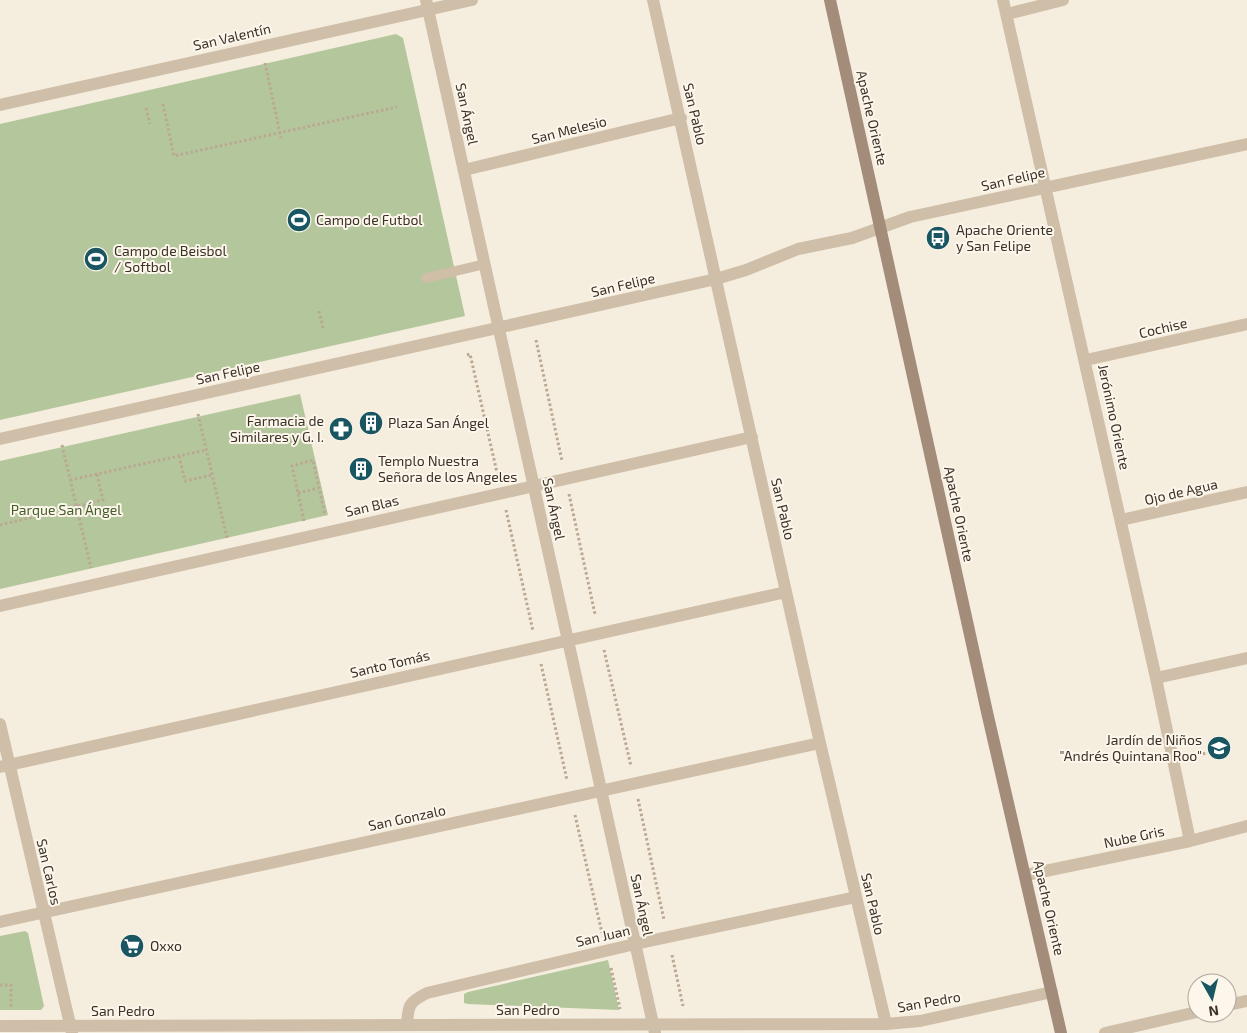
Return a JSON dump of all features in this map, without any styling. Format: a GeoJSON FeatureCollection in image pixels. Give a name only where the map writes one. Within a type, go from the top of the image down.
{"type":"FeatureCollection","features":[{"type":"Feature","properties":{"kind":"street","name":"San Valentín"},"geometry":{"type":"LineString","coordinates":[[0,105],[262,46],[427,5],[472,0]]}},
{"type":"Feature","properties":{"kind":"street","name":"San Pablo"},"geometry":{"type":"LineString","coordinates":[[653,0],[820,743],[886,1024]]}},
{"type":"Feature","properties":{"kind":"street","name":"Apache Oriente"},"geometry":{"type":"LineString","coordinates":[[830,0],[987,712],[1061,1033]]}},
{"type":"Feature","properties":{"kind":"street","name":"Jerónimo Oriente"},"geometry":{"type":"LineString","coordinates":[[1003,0],[1086,360],[1190,841]]}},
{"type":"Feature","properties":{"kind":"street"},"geometry":{"type":"LineString","coordinates":[[1007,14],[1063,0]]}},
{"type":"Feature","properties":{"kind":"street","name":"San Ángel"},"geometry":{"type":"LineString","coordinates":[[427,5],[654,1029]]}},
{"type":"Feature","properties":{"kind":"street","name":"San Melesio"},"geometry":{"type":"LineString","coordinates":[[464,170],[681,118]]}},
{"type":"Feature","properties":{"kind":"street","name":"San Felipe"},"geometry":{"type":"LineString","coordinates":[[0,439],[716,279],[746,270],[798,249],[852,238],[910,217],[1247,144]]}},
{"type":"Feature","properties":{"kind":"street","name":"Cochise"},"geometry":{"type":"LineString","coordinates":[[1086,360],[1247,324]]}},
{"type":"Feature","properties":{"kind":"street","name":"San Blas"},"geometry":{"type":"LineString","coordinates":[[0,606],[752,437]]}},
{"type":"Feature","properties":{"kind":"street","name":"Ojo de Agua"},"geometry":{"type":"LineString","coordinates":[[1121,520],[1247,492]]}},
{"type":"Feature","properties":{"kind":"street","name":"Santo Tomás"},"geometry":{"type":"LineString","coordinates":[[4,766],[786,592]]}},
{"type":"Feature","properties":{"kind":"street"},"geometry":{"type":"LineString","coordinates":[[1156,678],[1247,658]]}},
{"type":"Feature","properties":{"kind":"street","name":"San Carlos"},"geometry":{"type":"LineString","coordinates":[[0,724],[4,766],[43,912],[71,1030]]}},
{"type":"Feature","properties":{"kind":"street","name":"San Gonzalo"},"geometry":{"type":"LineString","coordinates":[[0,922],[820,743]]}},
{"type":"Feature","properties":{"kind":"street","name":"Nube Gris"},"geometry":{"type":"LineString","coordinates":[[1026,875],[1190,841],[1247,826]]}},
{"type":"Feature","properties":{"kind":"street","name":"San Juan"},"geometry":{"type":"LineString","coordinates":[[407,1025],[408,1008],[415,999],[427,993],[635,944],[856,897]]}},
{"type":"Feature","properties":{"kind":"street","name":"San Pedro"},"geometry":{"type":"LineString","coordinates":[[0,1026],[71,1030],[407,1025],[624,1025],[654,1029],[886,1024],[920,1021],[1052,992]]}},
{"type":"Feature","properties":{"kind":"street"},"geometry":{"type":"LineString","coordinates":[[1105,1033],[1187,1014]]}},
{"type":"Feature","properties":{"kind":"lane"},"geometry":{"type":"LineString","coordinates":[[426,278],[485,264]]}},
{"type":"Feature","properties":{"kind":"path"},"geometry":{"type":"LineString","coordinates":[[262,46],[281,138]]}},
{"type":"Feature","properties":{"kind":"path"},"geometry":{"type":"LineString","coordinates":[[163,104],[174,156],[397,107]]}},
{"type":"Feature","properties":{"kind":"path"},"geometry":{"type":"LineString","coordinates":[[146,108],[150,124]]}},
{"type":"Feature","properties":{"kind":"path"},"geometry":{"type":"LineString","coordinates":[[319,311],[323,328]]}},
{"type":"Feature","properties":{"kind":"path"},"geometry":{"type":"LineString","coordinates":[[536,340],[562,460]]}},
{"type":"Feature","properties":{"kind":"path"},"geometry":{"type":"LineString","coordinates":[[460,356],[470,354],[498,479],[489,481]]}},
{"type":"Feature","properties":{"kind":"path"},"geometry":{"type":"LineString","coordinates":[[188,416],[208,412]]}},
{"type":"Feature","properties":{"kind":"path"},"geometry":{"type":"LineString","coordinates":[[198,414],[227,540],[231,539]]}},
{"type":"Feature","properties":{"kind":"path"},"geometry":{"type":"LineString","coordinates":[[53,447],[72,442]]}},
{"type":"Feature","properties":{"kind":"path"},"geometry":{"type":"LineString","coordinates":[[62,445],[92,571],[83,573]]}},
{"type":"Feature","properties":{"kind":"path"},"geometry":{"type":"LineString","coordinates":[[70,480],[206,450]]}},
{"type":"Feature","properties":{"kind":"path"},"geometry":{"type":"LineString","coordinates":[[179,456],[185,481],[212,475]]}},
{"type":"Feature","properties":{"kind":"path"},"geometry":{"type":"LineString","coordinates":[[305,522],[292,466],[313,460],[326,518],[319,519]]}},
{"type":"Feature","properties":{"kind":"path"},"geometry":{"type":"LineString","coordinates":[[0,525],[103,500],[97,474]]}},
{"type":"Feature","properties":{"kind":"path"},"geometry":{"type":"LineString","coordinates":[[298,493],[319,488]]}},
{"type":"Feature","properties":{"kind":"path"},"geometry":{"type":"LineString","coordinates":[[502,493],[624,1025]]}},
{"type":"Feature","properties":{"kind":"path"},"geometry":{"type":"LineString","coordinates":[[569,494],[595,614]]}},
{"type":"Feature","properties":{"kind":"path"},"geometry":{"type":"LineString","coordinates":[[295,524],[312,521]]}},
{"type":"Feature","properties":{"kind":"path"},"geometry":{"type":"LineString","coordinates":[[604,647],[632,772]]}},
{"type":"Feature","properties":{"kind":"path"},"geometry":{"type":"LineString","coordinates":[[638,799],[664,923]]}},
{"type":"Feature","properties":{"kind":"path"},"geometry":{"type":"LineString","coordinates":[[671,952],[683,1006]]}},
{"type":"Feature","properties":{"kind":"path"},"geometry":{"type":"LineString","coordinates":[[0,985],[11,985],[11,1007]]}},
{"type":"Feature","properties":{"kind":"green space"},"geometry":{"type":"Polygon","coordinates":[[[396,34],[403,38],[465,316],[0,420],[0,124],[396,34]]]}},
{"type":"Feature","properties":{"kind":"green space","name":"Parque San Ángel"},"geometry":{"type":"Polygon","coordinates":[[[300,394],[328,515],[0,589],[0,461],[300,394]]]}},
{"type":"Feature","properties":{"kind":"green space"},"geometry":{"type":"Polygon","coordinates":[[[25,931],[28,933],[44,1006],[41,1010],[0,1010],[0,936],[25,931]]]}},
{"type":"Feature","properties":{"kind":"green space"},"geometry":{"type":"Polygon","coordinates":[[[608,960],[619,1010],[464,1003],[464,994],[468,992],[608,960]]]}},
{"type":"Feature","properties":{"kind":"place","name":"Campo de Futbol"},"geometry":{"type":"Point","coordinates":[299,220]}},
{"type":"Feature","properties":{"kind":"place","name":"Apache Oriente y San Felipe"},"geometry":{"type":"Point","coordinates":[938,238]}},
{"type":"Feature","properties":{"kind":"place","name":"Campo de Beisbol / Softbol"},"geometry":{"type":"Point","coordinates":[96,259]}},
{"type":"Feature","properties":{"kind":"place","name":"Plaza San Ángel"},"geometry":{"type":"Point","coordinates":[371,423]}},
{"type":"Feature","properties":{"kind":"place","name":"Farmacia de Similares y G. I."},"geometry":{"type":"Point","coordinates":[341,429]}},
{"type":"Feature","properties":{"kind":"place","name":"Templo Nuestra Señora de los Angeles"},"geometry":{"type":"Point","coordinates":[361,469]}},
{"type":"Feature","properties":{"kind":"place","name":"Jardín de Niños \"Andrés Quintana Roo\""},"geometry":{"type":"Point","coordinates":[1219,748]}},
{"type":"Feature","properties":{"kind":"place","name":"Oxxo"},"geometry":{"type":"Point","coordinates":[132,946]}}]}
